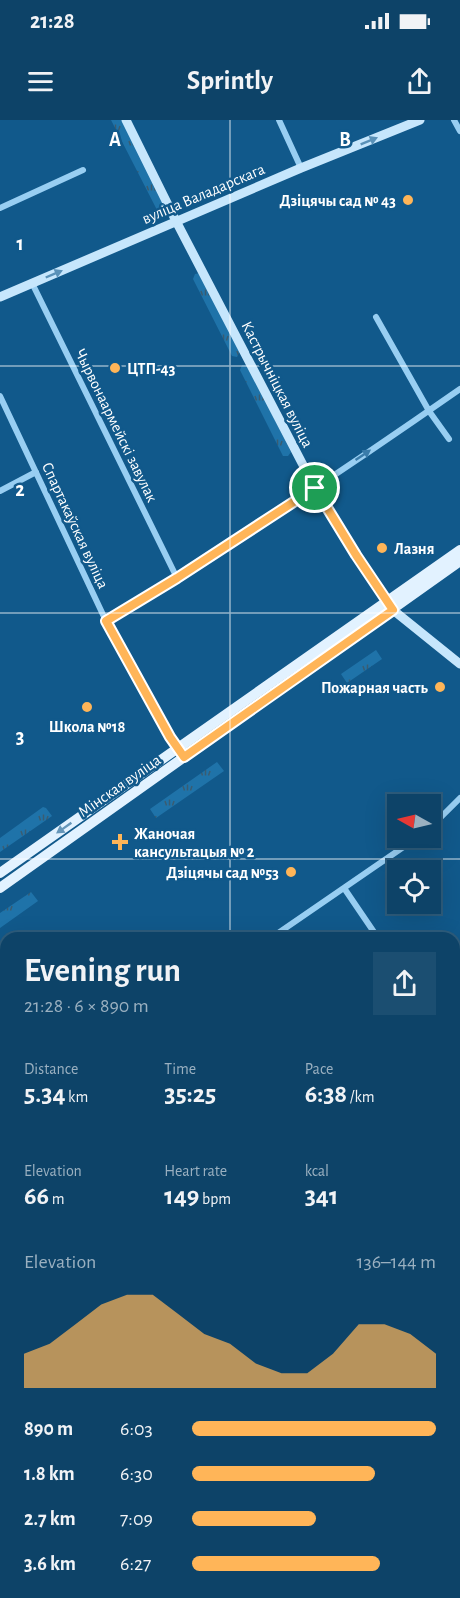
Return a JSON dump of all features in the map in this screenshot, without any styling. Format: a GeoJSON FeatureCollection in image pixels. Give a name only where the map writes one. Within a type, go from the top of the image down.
{"type":"FeatureCollection","features":[{"type":"Feature","properties":{"kind":"main road","name":"Кастрычніцкая вуліца"},"geometry":{"type":"LineString","coordinates":[[126,120],[315,488],[390,606],[460,664]]}},
{"type":"Feature","properties":{"kind":"main road","name":"вуліца Валадарскага"},"geometry":{"type":"LineString","coordinates":[[0,297],[420,120]]}},
{"type":"Feature","properties":{"kind":"main road","name":"Мінская вуліца"},"geometry":{"type":"LineString","coordinates":[[390,606],[460,550]]}},
{"type":"Feature","properties":{"kind":"main road","name":"Мінская вуліца"},"geometry":{"type":"LineString","coordinates":[[0,873],[181,752],[390,606],[460,561]]}},
{"type":"Feature","properties":{"kind":"main road","name":"Мінская вуліца"},"geometry":{"type":"LineString","coordinates":[[0,888],[181,752]]}},
{"type":"Feature","properties":{"kind":"street"},"geometry":{"type":"LineString","coordinates":[[279,120],[302,168]]}},
{"type":"Feature","properties":{"kind":"street"},"geometry":{"type":"LineString","coordinates":[[454,120],[460,131]]}},
{"type":"Feature","properties":{"kind":"street"},"geometry":{"type":"LineString","coordinates":[[0,208],[83,170]]}},
{"type":"Feature","properties":{"kind":"street","name":"Чырвонаармейскі завулак"},"geometry":{"type":"LineString","coordinates":[[32,283],[177,578]]}},
{"type":"Feature","properties":{"kind":"street"},"geometry":{"type":"LineString","coordinates":[[376,317],[429,411],[449,439]]}},
{"type":"Feature","properties":{"kind":"street"},"geometry":{"type":"LineString","coordinates":[[106,621],[177,578],[315,488],[460,389]]}},
{"type":"Feature","properties":{"kind":"street","name":"Спартакаўская вуліца"},"geometry":{"type":"LineString","coordinates":[[0,396],[106,621],[170,737],[181,752]]}},
{"type":"Feature","properties":{"kind":"street"},"geometry":{"type":"LineString","coordinates":[[0,490],[36,472]]}},
{"type":"Feature","properties":{"kind":"street"},"geometry":{"type":"LineString","coordinates":[[441,817],[460,798]]}},
{"type":"Feature","properties":{"kind":"street"},"geometry":{"type":"LineString","coordinates":[[282,932],[402,848]]}},
{"type":"Feature","properties":{"kind":"street"},"geometry":{"type":"LineString","coordinates":[[344,888],[374,932]]}},
{"type":"Feature","properties":{"kind":"street"},"geometry":{"type":"LineString","coordinates":[[460,1466],[460,1483]]}},
{"type":"Feature","properties":{"kind":"green space"},"geometry":{"type":"Polygon","coordinates":[[[111,120],[122,120],[169,213],[160,218],[111,120]]]}},
{"type":"Feature","properties":{"kind":"green space"},"geometry":{"type":"Polygon","coordinates":[[[200,273],[240,351],[237,357],[232,356],[193,279],[195,274],[200,273]]]}},
{"type":"Feature","properties":{"kind":"green space"},"geometry":{"type":"Polygon","coordinates":[[[242,365],[247,365],[291,452],[288,456],[283,456],[240,370],[242,365]]]}},
{"type":"Feature","properties":{"kind":"green space"},"geometry":{"type":"Polygon","coordinates":[[[376,650],[382,659],[347,683],[341,674],[376,650]]]}},
{"type":"Feature","properties":{"kind":"green space"},"geometry":{"type":"Polygon","coordinates":[[[217,762],[224,771],[156,818],[150,809],[217,762]]]}},
{"type":"Feature","properties":{"kind":"green space"},"geometry":{"type":"Polygon","coordinates":[[[43,807],[52,816],[0,852],[0,838],[43,807]]]}},
{"type":"Feature","properties":{"kind":"green space"},"geometry":{"type":"Polygon","coordinates":[[[31,892],[38,901],[0,928],[0,913],[31,892]]]}},
{"type":"Feature","properties":{"kind":"place","name":"Дзіцячы сад № 43"},"geometry":{"type":"Point","coordinates":[408,200]}},
{"type":"Feature","properties":{"kind":"place","name":"ЦТП-43"},"geometry":{"type":"Point","coordinates":[115,368]}},
{"type":"Feature","properties":{"kind":"place","name":"Лазня"},"geometry":{"type":"Point","coordinates":[382,548]}},
{"type":"Feature","properties":{"kind":"place","name":"Пожарная часть"},"geometry":{"type":"Point","coordinates":[440,687]}},
{"type":"Feature","properties":{"kind":"place","name":"Школа №18"},"geometry":{"type":"Point","coordinates":[87,707]}},
{"type":"Feature","properties":{"kind":"place","name":"Жаночая кансультацыя № 2"},"geometry":{"type":"Point","coordinates":[120,842]}},
{"type":"Feature","properties":{"kind":"place","name":"Дзіцячы сад №53"},"geometry":{"type":"Point","coordinates":[291,872]}},
{"type":"Feature","properties":{"kind":"route"},"geometry":{"type":"LineString","coordinates":[[315,488],[393,610],[184,757],[170,737],[106,621],[177,578],[315,488]]}}]}
